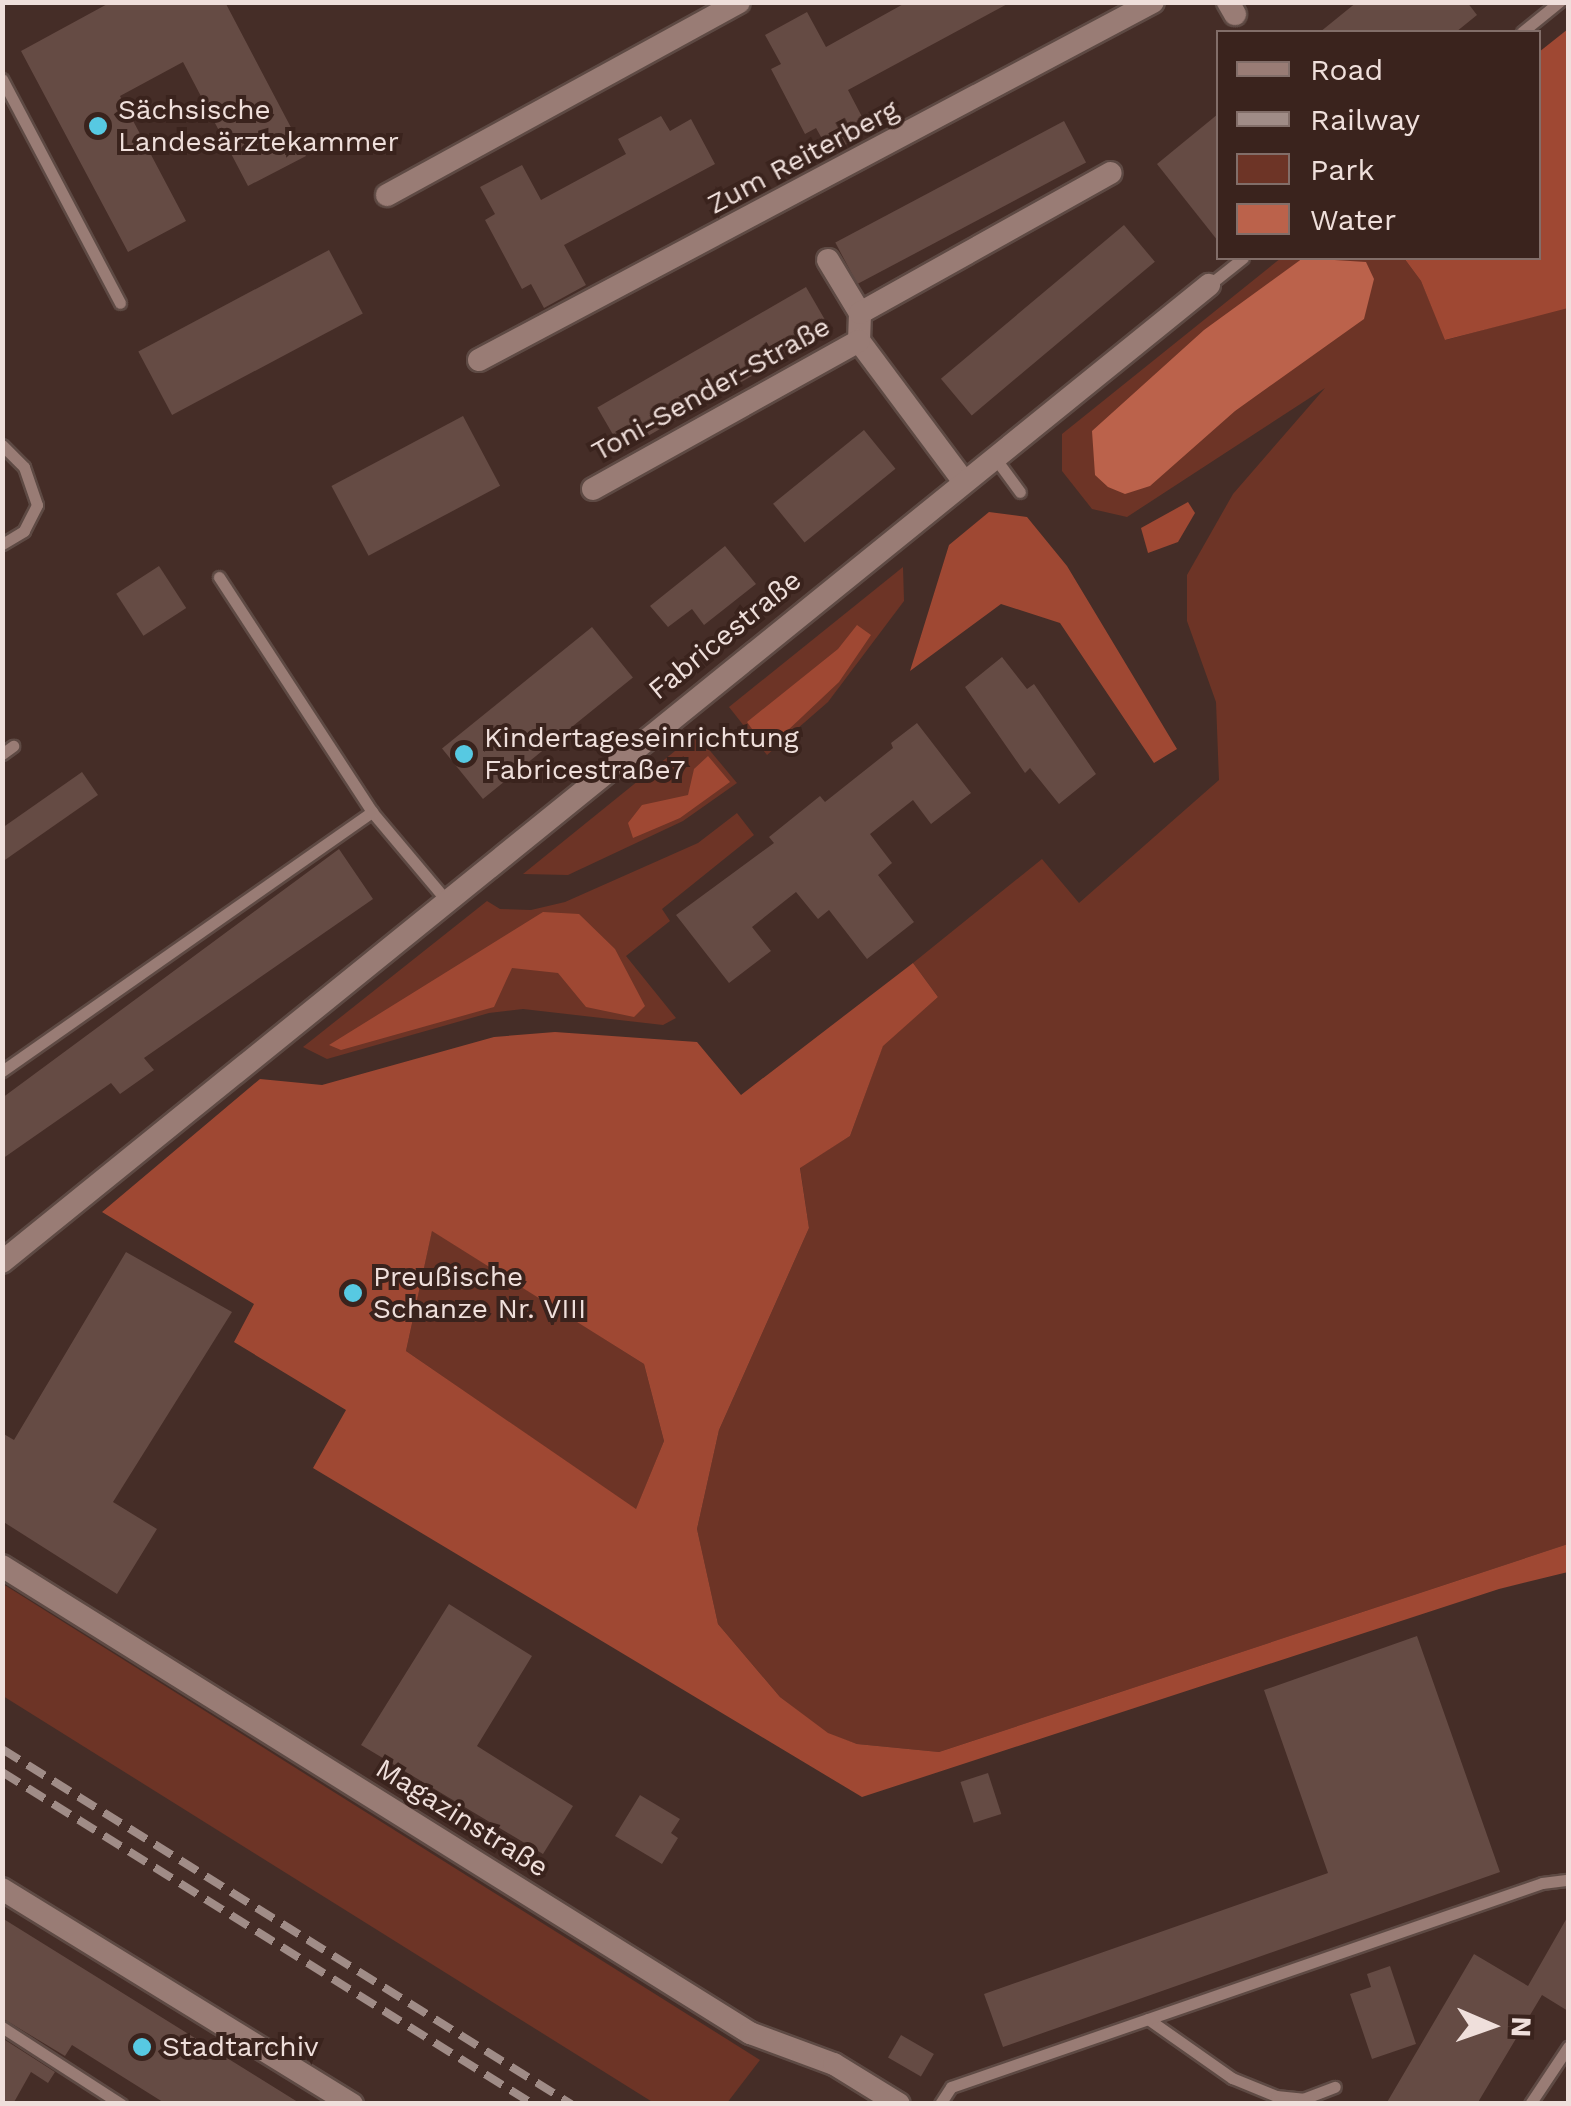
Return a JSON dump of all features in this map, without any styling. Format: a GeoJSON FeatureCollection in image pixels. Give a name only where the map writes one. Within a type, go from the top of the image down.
{"type":"FeatureCollection","features":[{"type":"Feature","properties":{"kind":"street"},"geometry":{"type":"LineString","coordinates":[[387,196],[739,2]]}},
{"type":"Feature","properties":{"kind":"street","name":"Zum Reiterberg"},"geometry":{"type":"LineString","coordinates":[[479,360],[1153,2]]}},
{"type":"Feature","properties":{"kind":"street","name":"Toni-Sender-Straße"},"geometry":{"type":"LineString","coordinates":[[860,313],[1111,173]]}},
{"type":"Feature","properties":{"kind":"street","name":"Toni-Sender-Straße"},"geometry":{"type":"LineString","coordinates":[[828,260],[860,313],[860,341],[964,482]]}},
{"type":"Feature","properties":{"kind":"street","name":"Fabricestraße"},"geometry":{"type":"LineString","coordinates":[[2,1262],[1209,285]]}},
{"type":"Feature","properties":{"kind":"street","name":"Toni-Sender-Straße"},"geometry":{"type":"LineString","coordinates":[[593,490],[860,341]]}},
{"type":"Feature","properties":{"kind":"street","name":"Magazinstraße"},"geometry":{"type":"LineString","coordinates":[[2,1566],[750,2032],[834,2064],[899,2104]]}},
{"type":"Feature","properties":{"kind":"street"},"geometry":{"type":"LineString","coordinates":[[2,1889],[352,2104]]}},
{"type":"Feature","properties":{"kind":"lane"},"geometry":{"type":"LineString","coordinates":[[1524,30],[1559,2]]}},
{"type":"Feature","properties":{"kind":"lane"},"geometry":{"type":"LineString","coordinates":[[2,79],[120,303]]}},
{"type":"Feature","properties":{"kind":"lane"},"geometry":{"type":"LineString","coordinates":[[1209,285],[1240,260]]}},
{"type":"Feature","properties":{"kind":"lane"},"geometry":{"type":"LineString","coordinates":[[2,445],[24,468],[38,505],[24,532],[2,544]]}},
{"type":"Feature","properties":{"kind":"lane"},"geometry":{"type":"LineString","coordinates":[[995,458],[1020,492]]}},
{"type":"Feature","properties":{"kind":"lane"},"geometry":{"type":"LineString","coordinates":[[219,577],[372,812],[447,901]]}},
{"type":"Feature","properties":{"kind":"lane"},"geometry":{"type":"LineString","coordinates":[[2,1071],[372,812]]}},
{"type":"Feature","properties":{"kind":"lane"},"geometry":{"type":"LineString","coordinates":[[940,2104],[951,2086],[1542,1883],[1568,1880]]}},
{"type":"Feature","properties":{"kind":"lane"},"geometry":{"type":"LineString","coordinates":[[1148,2019],[1232,2078],[1276,2096],[1303,2100],[1335,2087]]}},
{"type":"Feature","properties":{"kind":"lane"},"geometry":{"type":"LineString","coordinates":[[2,2026],[120,2104]]}},
{"type":"Feature","properties":{"kind":"lane"},"geometry":{"type":"LineString","coordinates":[[1530,2104],[1568,2047]]}},
{"type":"Feature","properties":{"kind":"green space"},"geometry":{"type":"Polygon","coordinates":[[[1279,260],[1405,260],[1421,281],[1446,340],[1568,307],[1568,1544],[939,1752],[857,1744],[828,1734],[780,1697],[718,1624],[697,1529],[719,1430],[809,1228],[800,1167],[850,1136],[883,1045],[938,997],[913,963],[1042,859],[1079,903],[1219,780],[1216,702],[1187,621],[1187,575],[1233,494],[1325,388],[1127,517],[1092,509],[1062,471],[1062,434],[1279,260]]]}},
{"type":"Feature","properties":{"kind":"green space"},"geometry":{"type":"Polygon","coordinates":[[[903,567],[904,601],[828,702],[767,755],[729,707],[903,567]]]}},
{"type":"Feature","properties":{"kind":"green space"},"geometry":{"type":"Polygon","coordinates":[[[696,734],[737,783],[683,821],[568,875],[523,874],[696,734]]]}},
{"type":"Feature","properties":{"kind":"green space"},"geometry":{"type":"Polygon","coordinates":[[[737,813],[754,835],[662,909],[670,921],[626,956],[676,1018],[663,1025],[523,1009],[489,1013],[327,1059],[303,1047],[487,901],[500,909],[531,910],[565,902],[698,843],[737,813]]]}},
{"type":"Feature","properties":{"kind":"green space"},"geometry":{"type":"Polygon","coordinates":[[[432,1230],[644,1364],[664,1441],[636,1510],[406,1351],[432,1230]]]}},
{"type":"Feature","properties":{"kind":"green space"},"geometry":{"type":"Polygon","coordinates":[[[2,1584],[760,2060],[727,2103],[654,2103],[3,1696],[2,1584]]]}},
{"type":"Feature","properties":{"kind":"shaded area"},"geometry":{"type":"Polygon","coordinates":[[[1568,29],[1568,308],[1445,340],[1421,281],[1405,260],[1541,260],[1541,50],[1568,29]]]}},
{"type":"Feature","properties":{"kind":"shaded area"},"geometry":{"type":"Polygon","coordinates":[[[1188,502],[1195,513],[1178,542],[1148,553],[1141,528],[1188,502]]]}},
{"type":"Feature","properties":{"kind":"shaded area"},"geometry":{"type":"Polygon","coordinates":[[[989,512],[1027,517],[1067,566],[1177,749],[1154,763],[1060,623],[1001,604],[910,671],[949,545],[989,512]]]}},
{"type":"Feature","properties":{"kind":"shaded area"},"geometry":{"type":"Polygon","coordinates":[[[857,625],[871,635],[839,682],[767,750],[747,722],[838,649],[857,625]]]}},
{"type":"Feature","properties":{"kind":"shaded area"},"geometry":{"type":"Polygon","coordinates":[[[708,756],[730,782],[680,818],[633,838],[628,823],[642,805],[688,795],[694,769],[708,756]]]}},
{"type":"Feature","properties":{"kind":"shaded area"},"geometry":{"type":"Polygon","coordinates":[[[543,912],[579,914],[615,949],[645,1006],[634,1017],[586,1007],[558,973],[512,968],[494,1007],[341,1050],[329,1045],[543,912]]]}},
{"type":"Feature","properties":{"kind":"shaded area"},"geometry":{"type":"Polygon","coordinates":[[[913,963],[938,997],[883,1046],[850,1136],[800,1168],[809,1228],[719,1430],[697,1529],[718,1624],[780,1697],[828,1733],[857,1744],[939,1752],[1568,1544],[1568,1572],[1499,1589],[862,1797],[313,1468],[346,1410],[234,1342],[254,1304],[102,1212],[260,1079],[322,1085],[494,1037],[555,1032],[697,1042],[741,1095],[913,963]],[[432,1231],[406,1351],[636,1509],[664,1441],[644,1364],[432,1231]]]}},
{"type":"Feature","properties":{"kind":"water"},"geometry":{"type":"Polygon","coordinates":[[[1300,260],[1366,262],[1374,279],[1364,319],[1235,411],[1150,486],[1125,494],[1108,487],[1095,475],[1092,431],[1204,330],[1300,260]]]}},
{"type":"Feature","properties":{"kind":"building","name":"Sächsische Landesärztekammer"},"geometry":{"type":"Polygon","coordinates":[[[111,2],[225,2],[306,156],[248,186],[183,62],[120,96],[186,221],[128,252],[21,51],[111,2]]]}},
{"type":"Feature","properties":{"kind":"building"},"geometry":{"type":"Polygon","coordinates":[[[907,2],[1011,2],[848,90],[870,132],[830,153],[816,128],[805,134],[771,69],[781,64],[765,35],[807,12],[826,47],[907,2]]]}},
{"type":"Feature","properties":{"kind":"building"},"geometry":{"type":"Polygon","coordinates":[[[1357,2],[1467,2],[1477,15],[1458,30],[1322,30],[1357,2]]]}},
{"type":"Feature","properties":{"kind":"building"},"geometry":{"type":"Polygon","coordinates":[[[661,116],[670,131],[691,119],[715,164],[564,245],[586,285],[544,308],[531,284],[522,289],[485,220],[495,214],[480,187],[522,165],[541,200],[626,154],[618,139],[661,116]]]}},
{"type":"Feature","properties":{"kind":"building"},"geometry":{"type":"Polygon","coordinates":[[[1216,116],[1216,238],[1157,164],[1216,116]]]}},
{"type":"Feature","properties":{"kind":"building"},"geometry":{"type":"Polygon","coordinates":[[[1064,121],[1086,162],[857,284],[835,243],[1064,121]]]}},
{"type":"Feature","properties":{"kind":"building"},"geometry":{"type":"Polygon","coordinates":[[[1124,225],[1155,262],[972,415],[941,379],[1124,225]]]}},
{"type":"Feature","properties":{"kind":"building"},"geometry":{"type":"Polygon","coordinates":[[[329,250],[363,314],[172,415],[138,351],[329,250]]]}},
{"type":"Feature","properties":{"kind":"building"},"geometry":{"type":"Polygon","coordinates":[[[806,287],[831,330],[622,451],[597,408],[806,287]]]}},
{"type":"Feature","properties":{"kind":"building"},"geometry":{"type":"Polygon","coordinates":[[[463,416],[500,486],[369,556],[331,486],[463,416]]]}},
{"type":"Feature","properties":{"kind":"building"},"geometry":{"type":"Polygon","coordinates":[[[864,430],[895,469],[805,542],[773,504],[864,430]]]}},
{"type":"Feature","properties":{"kind":"building"},"geometry":{"type":"Polygon","coordinates":[[[725,546],[756,584],[704,625],[692,609],[668,627],[650,606],[725,546]]]}},
{"type":"Feature","properties":{"kind":"building"},"geometry":{"type":"Polygon","coordinates":[[[159,566],[186,608],[143,636],[116,594],[159,566]]]}},
{"type":"Feature","properties":{"kind":"building"},"geometry":{"type":"Polygon","coordinates":[[[592,627],[633,678],[483,799],[442,748],[592,627]]]}},
{"type":"Feature","properties":{"kind":"building"},"geometry":{"type":"Polygon","coordinates":[[[1002,657],[1027,689],[1034,684],[1096,774],[1059,804],[1030,768],[1025,773],[965,687],[1002,657]]]}},
{"type":"Feature","properties":{"kind":"building"},"geometry":{"type":"Polygon","coordinates":[[[917,723],[971,793],[931,824],[913,800],[870,834],[892,863],[878,875],[914,922],[867,959],[829,910],[818,919],[796,892],[752,927],[771,951],[729,983],[676,915],[774,843],[769,837],[820,796],[825,802],[893,748],[891,743],[917,723]]]}},
{"type":"Feature","properties":{"kind":"building"},"geometry":{"type":"Polygon","coordinates":[[[82,772],[98,795],[2,862],[2,828],[82,772]]]}},
{"type":"Feature","properties":{"kind":"building"},"geometry":{"type":"Polygon","coordinates":[[[339,849],[373,899],[144,1058],[154,1070],[120,1094],[111,1083],[2,1159],[2,1098],[339,849]]]}},
{"type":"Feature","properties":{"kind":"building"},"geometry":{"type":"Polygon","coordinates":[[[126,1252],[232,1312],[113,1502],[157,1529],[117,1594],[2,1521],[2,1433],[14,1440],[126,1252]]]}},
{"type":"Feature","properties":{"kind":"building"},"geometry":{"type":"Polygon","coordinates":[[[449,1604],[532,1656],[477,1746],[573,1806],[543,1854],[361,1745],[449,1604]]]}},
{"type":"Feature","properties":{"kind":"building"},"geometry":{"type":"Polygon","coordinates":[[[1417,1636],[1500,1872],[1003,2047],[984,1994],[1328,1873],[1264,1690],[1417,1636]]]}},
{"type":"Feature","properties":{"kind":"building"},"geometry":{"type":"Polygon","coordinates":[[[988,1773],[1001,1814],[974,1823],[960,1782],[988,1773]]]}},
{"type":"Feature","properties":{"kind":"building"},"geometry":{"type":"Polygon","coordinates":[[[640,1795],[680,1819],[671,1833],[678,1838],[662,1864],[615,1836],[640,1795]]]}},
{"type":"Feature","properties":{"kind":"building"},"geometry":{"type":"Polygon","coordinates":[[[1568,1916],[1568,2011],[1542,1995],[1477,2104],[1386,2104],[1474,1954],[1528,1986],[1568,1916]]]}},
{"type":"Feature","properties":{"kind":"building","name":"Stadtarchiv"},"geometry":{"type":"Polygon","coordinates":[[[2,1918],[301,2104],[166,2104],[72,2045],[65,2056],[2,2018],[2,1918]]]}},
{"type":"Feature","properties":{"kind":"building"},"geometry":{"type":"Polygon","coordinates":[[[1390,1966],[1416,2044],[1372,2059],[1350,1994],[1371,1987],[1367,1974],[1390,1966]]]}},
{"type":"Feature","properties":{"kind":"building"},"geometry":{"type":"Polygon","coordinates":[[[901,2035],[934,2054],[921,2077],[888,2058],[901,2035]]]}},
{"type":"Feature","properties":{"kind":"building"},"geometry":{"type":"Polygon","coordinates":[[[2,2038],[55,2072],[48,2083],[31,2072],[13,2104],[2,2104],[2,2038]]]}},
{"type":"Feature","properties":{"kind":"railway"},"geometry":{"type":"LineString","coordinates":[[2,1749],[571,2104]]}},
{"type":"Feature","properties":{"kind":"railway"},"geometry":{"type":"LineString","coordinates":[[2,1772],[533,2104]]}},
{"type":"Feature","properties":{"kind":"place","name":"Sächsische Landesärztekammer"},"geometry":{"type":"Point","coordinates":[98,126]}},
{"type":"Feature","properties":{"kind":"place","name":"Kindertageseinrichtung Fabricestraße7"},"geometry":{"type":"Point","coordinates":[464,754]}},
{"type":"Feature","properties":{"kind":"place","name":"Preußische Schanze Nr. VIII"},"geometry":{"type":"Point","coordinates":[353,1293]}},
{"type":"Feature","properties":{"kind":"place","name":"Stadtarchiv"},"geometry":{"type":"Point","coordinates":[142,2047]}}]}
